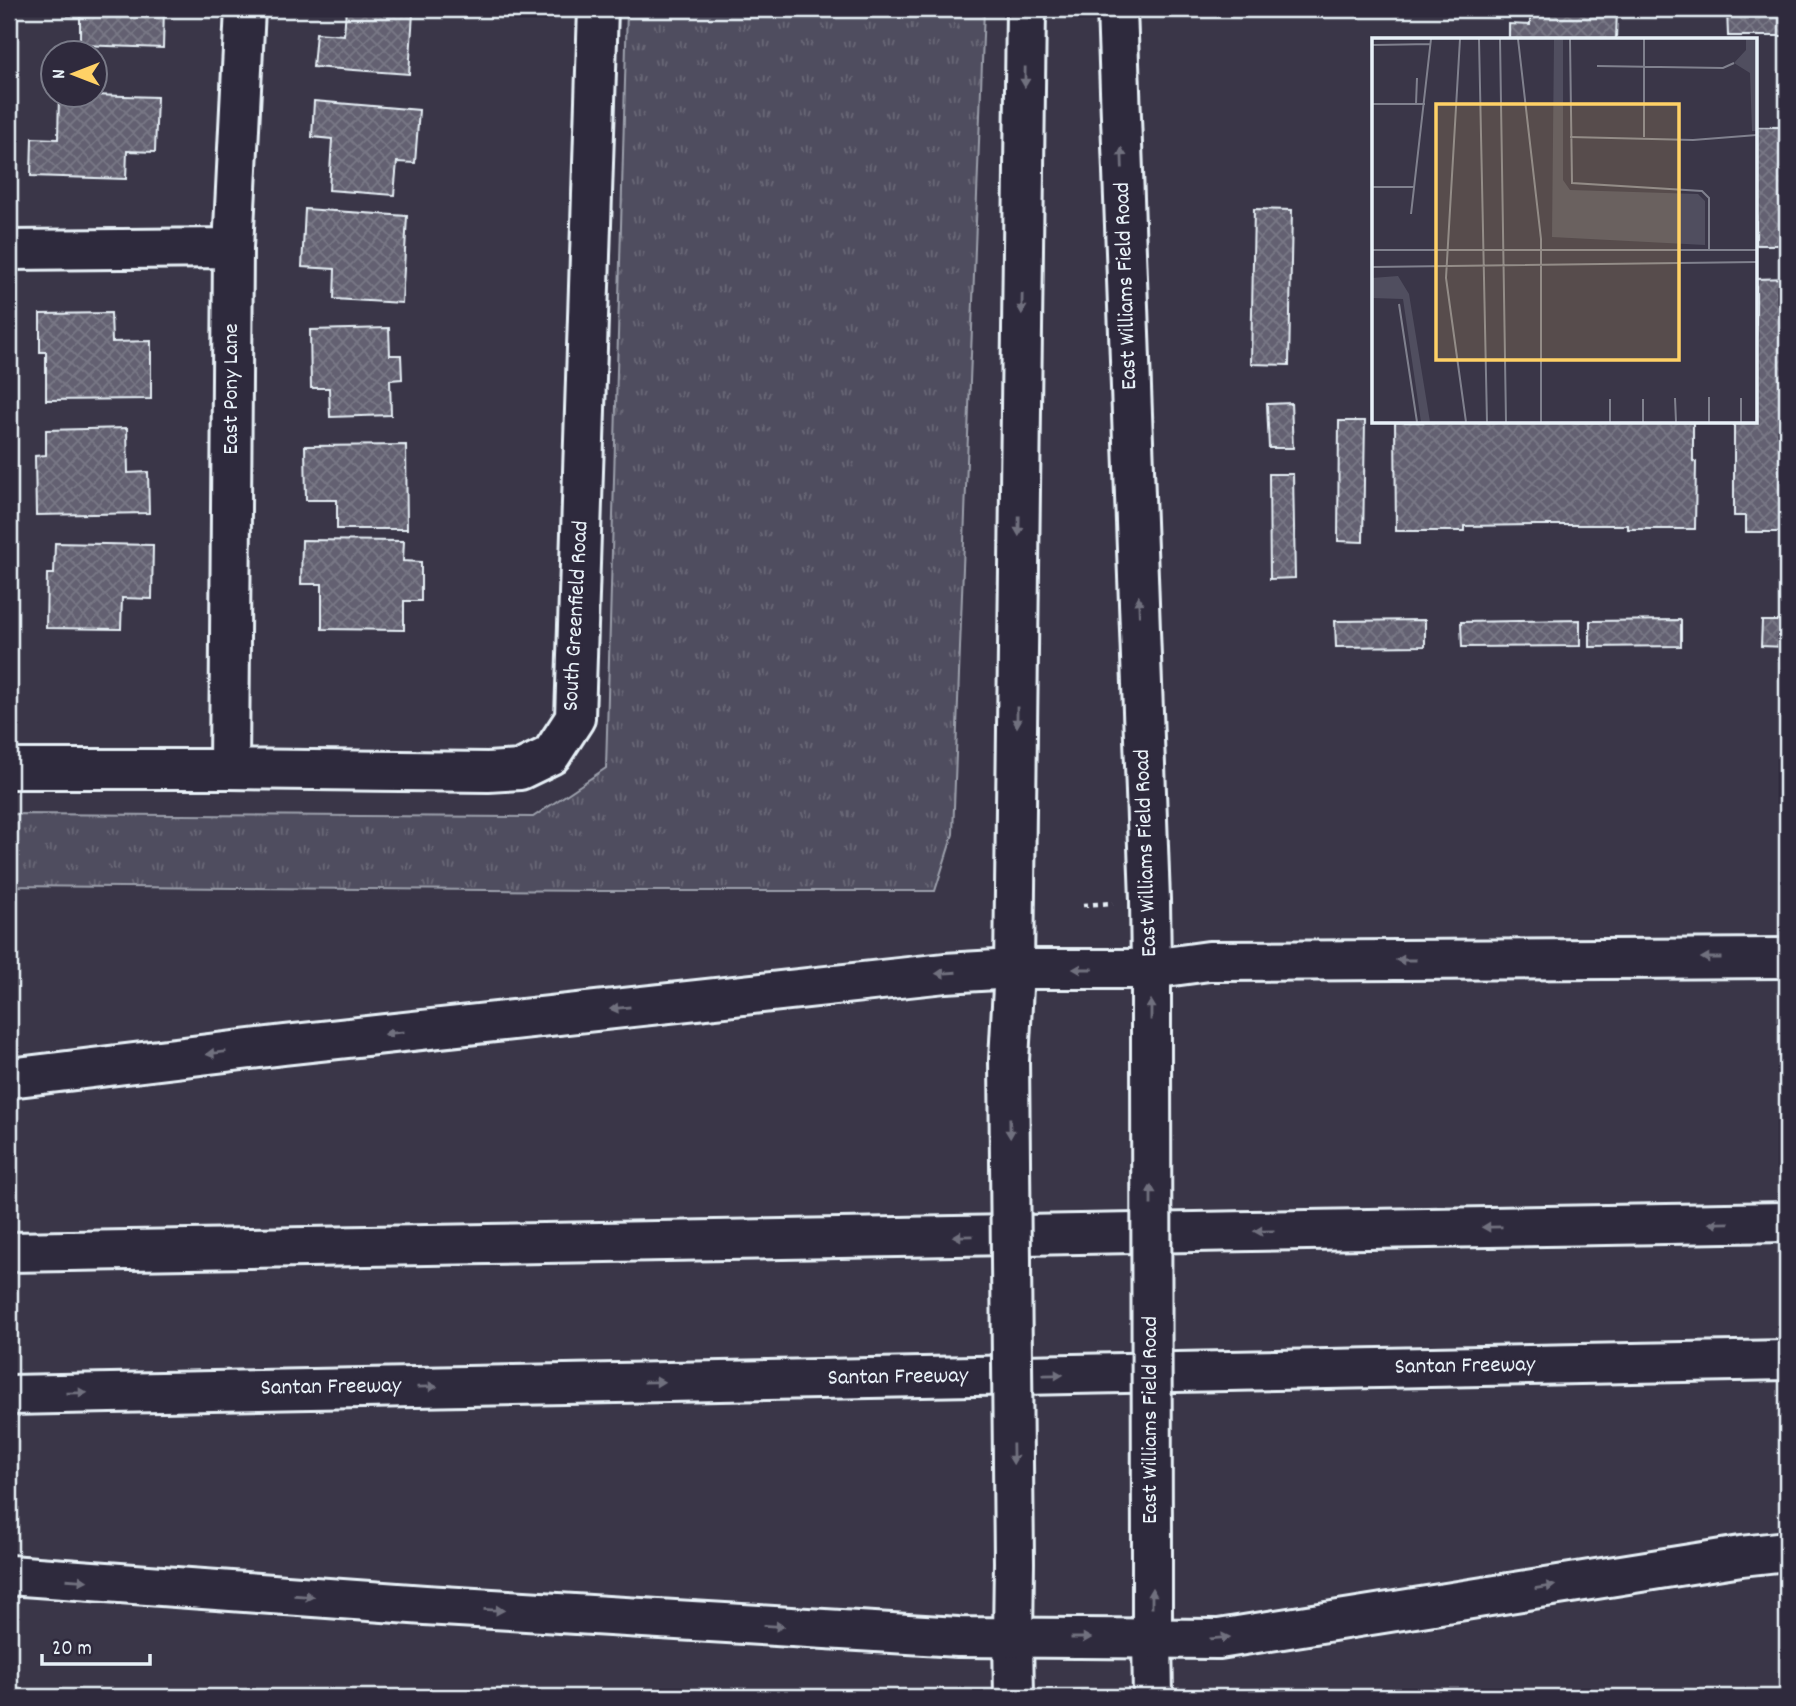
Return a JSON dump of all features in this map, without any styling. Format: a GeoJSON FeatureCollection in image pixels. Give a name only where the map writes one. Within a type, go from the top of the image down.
{"type":"FeatureCollection","features":[{"type":"Feature","properties":{"kind":"main road","name":"East Pony Lane"},"geometry":{"type":"LineString","coordinates":[[229,769],[233,248],[245,9]]}},
{"type":"Feature","properties":{"kind":"main road","name":"South Greenfield Road"},"geometry":{"type":"LineString","coordinates":[[9,769],[488,772],[520,770],[551,755],[575,718],[598,9]]}},
{"type":"Feature","properties":{"kind":"main road"},"geometry":{"type":"LineString","coordinates":[[1026,9],[1014,969],[1009,1060],[1013,1638],[1030,1696]]}},
{"type":"Feature","properties":{"kind":"main road","name":"East Williams Field Road"},"geometry":{"type":"LineString","coordinates":[[1117,9],[1150,900],[1153,1697]]}},
{"type":"Feature","properties":{"kind":"main road"},"geometry":{"type":"LineString","coordinates":[[9,250],[233,248]]}},
{"type":"Feature","properties":{"kind":"main road"},"geometry":{"type":"LineString","coordinates":[[9,1078],[284,1045],[945,973],[1014,969],[1151,969],[1209,961],[1787,958]]}},
{"type":"Feature","properties":{"kind":"main road"},"geometry":{"type":"LineString","coordinates":[[9,1252],[1787,1222]]}},
{"type":"Feature","properties":{"kind":"main road","name":"Santan Freeway"},"geometry":{"type":"LineString","coordinates":[[9,1395],[1787,1360]]}},
{"type":"Feature","properties":{"kind":"main road"},"geometry":{"type":"LineString","coordinates":[[9,1575],[452,1607],[958,1637],[1219,1639],[1741,1556],[1787,1551]]}},
{"type":"Feature","properties":{"kind":"path"},"geometry":{"type":"LineString","coordinates":[[1083,905],[1113,903]]}},
{"type":"Feature","properties":{"kind":"path"},"geometry":{"type":"LineString","coordinates":[[1030,1696],[1082,1697]]}},
{"type":"Feature","properties":{"kind":"green space"},"geometry":{"type":"Polygon","coordinates":[[[627,9],[984,9],[953,834],[935,891],[9,886],[9,814],[533,817],[606,768],[627,9]]]}},
{"type":"Feature","properties":{"kind":"building"},"geometry":{"type":"Polygon","coordinates":[[[69,9],[164,9],[163,48],[108,46],[108,38],[80,38],[80,16],[68,16],[69,9]]]}},
{"type":"Feature","properties":{"kind":"building"},"geometry":{"type":"Polygon","coordinates":[[[346,9],[428,9],[428,14],[413,13],[409,74],[313,67],[316,33],[344,35],[346,9]]]}},
{"type":"Feature","properties":{"kind":"building"},"geometry":{"type":"Polygon","coordinates":[[[1242,9],[1347,9],[1347,11],[1242,14],[1242,9]]]}},
{"type":"Feature","properties":{"kind":"building"},"geometry":{"type":"Polygon","coordinates":[[[1478,9],[1478,11],[1450,11],[1478,9]]]}},
{"type":"Feature","properties":{"kind":"building"},"geometry":{"type":"Polygon","coordinates":[[[1507,9],[1617,9],[1616,38],[1509,38],[1509,24],[1530,25],[1530,12],[1507,12],[1507,9]]]}},
{"type":"Feature","properties":{"kind":"building"},"geometry":{"type":"Polygon","coordinates":[[[1727,10],[1784,10],[1784,36],[1728,36],[1727,10]]]}},
{"type":"Feature","properties":{"kind":"building"},"geometry":{"type":"Polygon","coordinates":[[[108,96],[157,97],[155,152],[127,151],[126,179],[31,176],[32,138],[58,139],[59,108],[108,108],[108,96]]]}},
{"type":"Feature","properties":{"kind":"building"},"geometry":{"type":"Polygon","coordinates":[[[314,101],[419,110],[415,163],[397,162],[394,195],[329,190],[332,139],[312,137],[314,101]]]}},
{"type":"Feature","properties":{"kind":"building"},"geometry":{"type":"Polygon","coordinates":[[[1758,127],[1787,127],[1787,245],[1758,245],[1758,127]]]}},
{"type":"Feature","properties":{"kind":"building"},"geometry":{"type":"Polygon","coordinates":[[[305,209],[407,216],[402,303],[334,299],[335,269],[302,267],[305,209]]]}},
{"type":"Feature","properties":{"kind":"building"},"geometry":{"type":"Polygon","coordinates":[[[1254,209],[1292,210],[1289,365],[1251,364],[1254,209]]]}},
{"type":"Feature","properties":{"kind":"building"},"geometry":{"type":"Polygon","coordinates":[[[1787,278],[1787,532],[1746,532],[1746,516],[1734,516],[1734,424],[1758,424],[1758,279],[1787,278]]]}},
{"type":"Feature","properties":{"kind":"building"},"geometry":{"type":"Polygon","coordinates":[[[111,313],[112,342],[151,341],[151,399],[46,400],[46,352],[40,352],[40,314],[111,313]]]}},
{"type":"Feature","properties":{"kind":"building"},"geometry":{"type":"Polygon","coordinates":[[[389,328],[390,355],[401,355],[402,379],[390,380],[391,415],[330,417],[329,388],[311,388],[310,330],[389,328]]]}},
{"type":"Feature","properties":{"kind":"building"},"geometry":{"type":"Polygon","coordinates":[[[1291,403],[1293,448],[1269,448],[1267,404],[1291,403]]]}},
{"type":"Feature","properties":{"kind":"building"},"geometry":{"type":"Polygon","coordinates":[[[1339,421],[1365,421],[1363,542],[1338,541],[1339,421]]]}},
{"type":"Feature","properties":{"kind":"building"},"geometry":{"type":"Polygon","coordinates":[[[1395,424],[1693,424],[1693,461],[1696,462],[1695,529],[1628,529],[1628,525],[1538,525],[1464,526],[1464,531],[1396,531],[1395,424]]]}},
{"type":"Feature","properties":{"kind":"building"},"geometry":{"type":"Polygon","coordinates":[[[127,428],[128,473],[148,472],[149,513],[36,515],[35,456],[46,455],[46,430],[127,428]]]}},
{"type":"Feature","properties":{"kind":"building"},"geometry":{"type":"Polygon","coordinates":[[[406,445],[407,529],[337,529],[337,500],[306,500],[305,446],[406,445]]]}},
{"type":"Feature","properties":{"kind":"building"},"geometry":{"type":"Polygon","coordinates":[[[1269,474],[1293,474],[1295,578],[1270,579],[1269,474]]]}},
{"type":"Feature","properties":{"kind":"building"},"geometry":{"type":"Polygon","coordinates":[[[302,540],[404,541],[403,561],[421,562],[421,601],[404,601],[404,630],[322,629],[322,584],[301,584],[302,540]]]}},
{"type":"Feature","properties":{"kind":"building"},"geometry":{"type":"Polygon","coordinates":[[[55,543],[153,545],[152,599],[122,598],[121,629],[46,628],[47,574],[54,574],[55,543]]]}},
{"type":"Feature","properties":{"kind":"building"},"geometry":{"type":"Polygon","coordinates":[[[1425,620],[1425,646],[1336,647],[1335,621],[1425,620]]]}},
{"type":"Feature","properties":{"kind":"building"},"geometry":{"type":"Polygon","coordinates":[[[1580,620],[1580,646],[1462,647],[1461,622],[1580,620]]]}},
{"type":"Feature","properties":{"kind":"building"},"geometry":{"type":"Polygon","coordinates":[[[1681,620],[1681,646],[1590,647],[1590,621],[1681,620]]]}},
{"type":"Feature","properties":{"kind":"building"},"geometry":{"type":"Polygon","coordinates":[[[1762,621],[1787,621],[1787,647],[1761,646],[1762,621]]]}}]}
